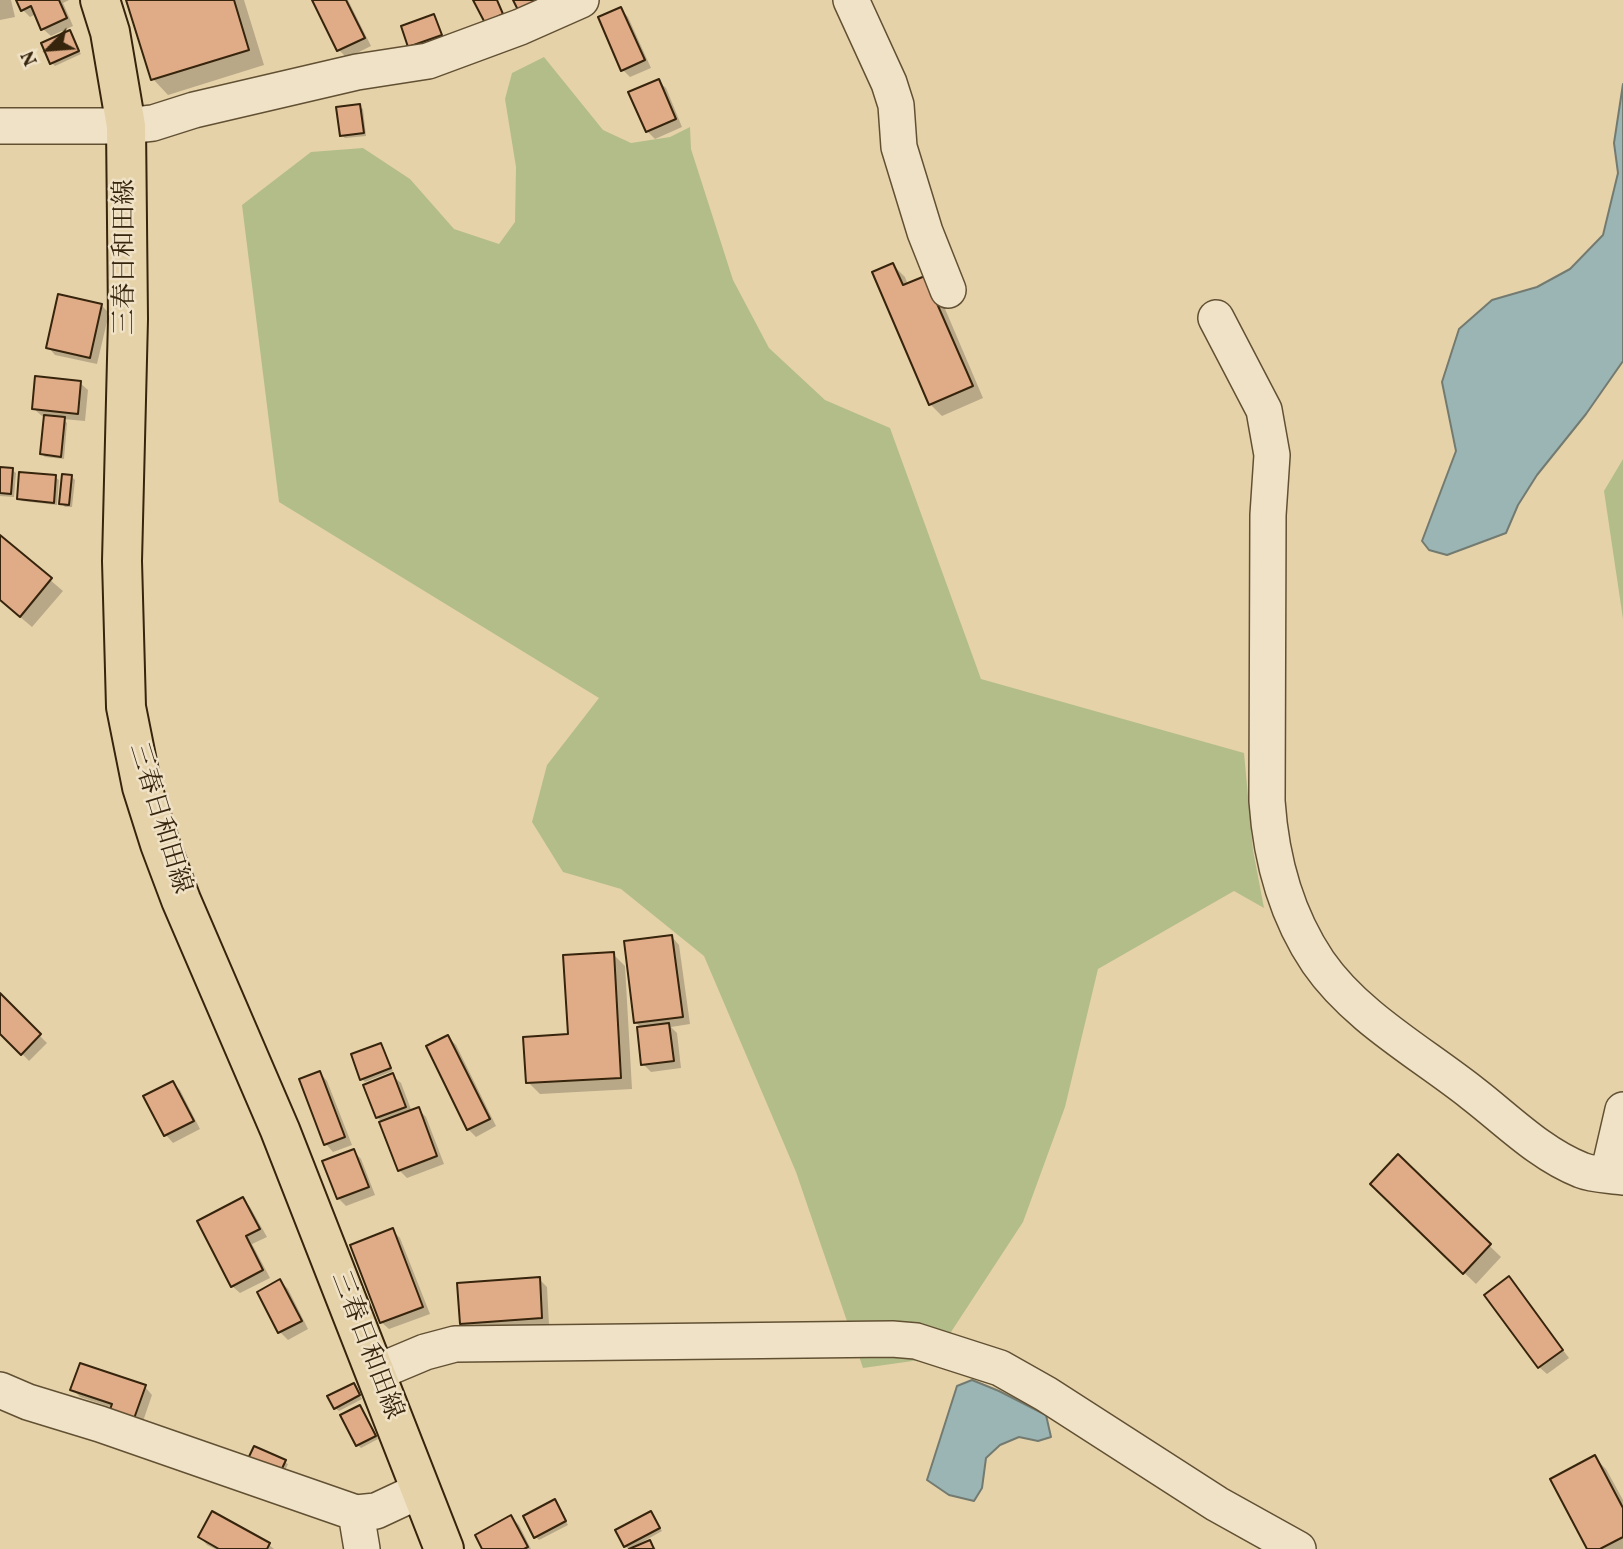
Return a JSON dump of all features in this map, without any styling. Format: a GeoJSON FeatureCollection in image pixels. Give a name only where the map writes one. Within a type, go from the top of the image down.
{"type":"FeatureCollection","features":[{"type":"Feature","properties":{"kind":"main road","name":"三春日和田線"},"geometry":{"type":"LineString","coordinates":[[100,0],[110,32],[126,126],[128,319],[122,561],[126,707],[142,787],[181,900],[280,1130],[444,1549]]}},
{"type":"Feature","properties":{"kind":"street"},"geometry":{"type":"LineString","coordinates":[[0,126],[126,126],[153,123],[194,110],[357,72],[428,61],[520,27],[581,0]]}},
{"type":"Feature","properties":{"kind":"street"},"geometry":{"type":"LineString","coordinates":[[851,0],[889,83],[896,105],[899,147],[925,232],[948,290]]}},
{"type":"Feature","properties":{"kind":"street"},"geometry":{"type":"LineString","coordinates":[[1216,318],[1264,410],[1272,456],[1268,515],[1267,801],[1270,834],[1283,895],[1296,924],[1329,977],[1348,997],[1535,1143],[1582,1171],[1615,1176],[1623,1110]]}},
{"type":"Feature","properties":{"kind":"street"},"geometry":{"type":"LineString","coordinates":[[375,1373],[425,1352],[455,1344],[892,1339],[916,1341],[1000,1368],[1046,1394],[1217,1504],[1298,1549]]}},
{"type":"Feature","properties":{"kind":"street"},"geometry":{"type":"LineString","coordinates":[[0,1390],[28,1402],[100,1424],[356,1513],[376,1511],[421,1490]]}},
{"type":"Feature","properties":{"kind":"street"},"geometry":{"type":"LineString","coordinates":[[356,1513],[362,1549]]}},
{"type":"Feature","properties":{"kind":"green space"},"geometry":{"type":"Polygon","coordinates":[[[544,57],[603,130],[631,143],[670,137],[690,127],[691,149],[733,280],[769,348],[825,400],[890,428],[981,679],[1244,753],[1253,850],[1264,908],[1234,891],[1098,969],[1065,1107],[1023,1222],[934,1358],[863,1368],[796,1172],[704,956],[621,889],[563,872],[532,822],[547,765],[599,698],[279,502],[242,205],[311,152],[363,148],[410,179],[454,229],[499,244],[515,222],[516,167],[505,99],[512,73],[544,57]]]}},
{"type":"Feature","properties":{"kind":"green space"},"geometry":{"type":"Polygon","coordinates":[[[1623,459],[1623,619],[1604,491],[1623,459]]]}},
{"type":"Feature","properties":{"kind":"water"},"geometry":{"type":"Polygon","coordinates":[[[1623,84],[1623,361],[1586,414],[1537,475],[1518,505],[1506,533],[1447,555],[1429,550],[1422,541],[1456,451],[1442,382],[1459,329],[1492,300],[1537,287],[1570,269],[1603,235],[1618,173],[1614,143],[1623,84]]]}},
{"type":"Feature","properties":{"kind":"water"},"geometry":{"type":"Polygon","coordinates":[[[972,1380],[1046,1415],[1051,1437],[1038,1441],[1019,1437],[1000,1445],[986,1458],[982,1488],[974,1501],[949,1495],[927,1480],[957,1386],[972,1380]]]}},
{"type":"Feature","properties":{"kind":"building"},"geometry":{"type":"Polygon","coordinates":[[[16,0],[59,0],[67,18],[41,30],[31,6],[21,11],[16,0]]]}},
{"type":"Feature","properties":{"kind":"building"},"geometry":{"type":"Polygon","coordinates":[[[126,0],[234,0],[249,50],[151,80],[126,0]]]}},
{"type":"Feature","properties":{"kind":"building"},"geometry":{"type":"Polygon","coordinates":[[[312,0],[346,0],[365,38],[337,51],[312,0]]]}},
{"type":"Feature","properties":{"kind":"building"},"geometry":{"type":"Polygon","coordinates":[[[473,0],[497,0],[503,14],[485,23],[473,0]]]}},
{"type":"Feature","properties":{"kind":"building"},"geometry":{"type":"Polygon","coordinates":[[[513,0],[544,0],[519,12],[513,0]]]}},
{"type":"Feature","properties":{"kind":"building"},"geometry":{"type":"Polygon","coordinates":[[[621,7],[645,60],[621,71],[598,17],[621,7]]]}},
{"type":"Feature","properties":{"kind":"building"},"geometry":{"type":"Polygon","coordinates":[[[434,14],[442,35],[408,47],[401,26],[434,14]]]}},
{"type":"Feature","properties":{"kind":"building"},"geometry":{"type":"Polygon","coordinates":[[[70,30],[79,51],[50,64],[41,43],[70,30]]]}},
{"type":"Feature","properties":{"kind":"building"},"geometry":{"type":"Polygon","coordinates":[[[659,79],[676,119],[646,132],[628,92],[659,79]]]}},
{"type":"Feature","properties":{"kind":"building"},"geometry":{"type":"Polygon","coordinates":[[[360,104],[364,133],[340,136],[336,107],[360,104]]]}},
{"type":"Feature","properties":{"kind":"building"},"geometry":{"type":"Polygon","coordinates":[[[893,263],[903,285],[925,276],[973,386],[929,405],[872,272],[893,263]]]}},
{"type":"Feature","properties":{"kind":"building"},"geometry":{"type":"Polygon","coordinates":[[[58,294],[102,304],[90,358],[46,348],[58,294]]]}},
{"type":"Feature","properties":{"kind":"building"},"geometry":{"type":"Polygon","coordinates":[[[35,376],[81,381],[78,414],[32,409],[35,376]]]}},
{"type":"Feature","properties":{"kind":"building"},"geometry":{"type":"Polygon","coordinates":[[[44,415],[65,417],[61,457],[40,454],[44,415]]]}},
{"type":"Feature","properties":{"kind":"building"},"geometry":{"type":"Polygon","coordinates":[[[0,467],[13,468],[11,494],[0,493],[0,467]]]}},
{"type":"Feature","properties":{"kind":"building"},"geometry":{"type":"Polygon","coordinates":[[[19,472],[56,475],[54,503],[17,499],[19,472]]]}},
{"type":"Feature","properties":{"kind":"building"},"geometry":{"type":"Polygon","coordinates":[[[62,474],[72,475],[69,505],[59,504],[62,474]]]}},
{"type":"Feature","properties":{"kind":"building"},"geometry":{"type":"Polygon","coordinates":[[[0,535],[52,578],[20,617],[0,600],[0,535]]]}},
{"type":"Feature","properties":{"kind":"building"},"geometry":{"type":"Polygon","coordinates":[[[672,935],[683,1017],[634,1023],[624,941],[672,935]]]}},
{"type":"Feature","properties":{"kind":"building"},"geometry":{"type":"Polygon","coordinates":[[[614,952],[621,1078],[526,1083],[523,1037],[568,1034],[563,955],[614,952]]]}},
{"type":"Feature","properties":{"kind":"building"},"geometry":{"type":"Polygon","coordinates":[[[0,993],[41,1034],[21,1055],[0,1034],[0,993]]]}},
{"type":"Feature","properties":{"kind":"building"},"geometry":{"type":"Polygon","coordinates":[[[669,1023],[674,1061],[641,1065],[637,1027],[669,1023]]]}},
{"type":"Feature","properties":{"kind":"building"},"geometry":{"type":"Polygon","coordinates":[[[448,1035],[490,1119],[467,1130],[426,1046],[448,1035]]]}},
{"type":"Feature","properties":{"kind":"building"},"geometry":{"type":"Polygon","coordinates":[[[381,1043],[391,1068],[360,1080],[351,1054],[381,1043]]]}},
{"type":"Feature","properties":{"kind":"building"},"geometry":{"type":"Polygon","coordinates":[[[320,1071],[345,1137],[324,1145],[299,1079],[320,1071]]]}},
{"type":"Feature","properties":{"kind":"building"},"geometry":{"type":"Polygon","coordinates":[[[393,1073],[406,1107],[376,1118],[363,1085],[393,1073]]]}},
{"type":"Feature","properties":{"kind":"building"},"geometry":{"type":"Polygon","coordinates":[[[173,1081],[194,1121],[164,1136],[143,1096],[173,1081]]]}},
{"type":"Feature","properties":{"kind":"building"},"geometry":{"type":"Polygon","coordinates":[[[419,1107],[437,1156],[398,1171],[379,1122],[419,1107]]]}},
{"type":"Feature","properties":{"kind":"building"},"geometry":{"type":"Polygon","coordinates":[[[354,1149],[369,1187],[337,1199],[322,1161],[354,1149]]]}},
{"type":"Feature","properties":{"kind":"building"},"geometry":{"type":"Polygon","coordinates":[[[1398,1154],[1491,1244],[1463,1274],[1370,1184],[1398,1154]]]}},
{"type":"Feature","properties":{"kind":"building"},"geometry":{"type":"Polygon","coordinates":[[[243,1197],[260,1229],[246,1236],[263,1270],[231,1287],[197,1221],[243,1197]]]}},
{"type":"Feature","properties":{"kind":"building"},"geometry":{"type":"Polygon","coordinates":[[[393,1228],[423,1307],[380,1323],[350,1245],[393,1228]]]}},
{"type":"Feature","properties":{"kind":"building"},"geometry":{"type":"Polygon","coordinates":[[[1509,1276],[1563,1350],[1538,1368],[1484,1295],[1509,1276]]]}},
{"type":"Feature","properties":{"kind":"building"},"geometry":{"type":"Polygon","coordinates":[[[540,1277],[542,1318],[460,1324],[457,1283],[540,1277]]]}},
{"type":"Feature","properties":{"kind":"building"},"geometry":{"type":"Polygon","coordinates":[[[280,1279],[302,1321],[278,1333],[257,1292],[280,1279]]]}},
{"type":"Feature","properties":{"kind":"building"},"geometry":{"type":"Polygon","coordinates":[[[80,1363],[146,1385],[131,1427],[107,1418],[112,1404],[70,1390],[80,1363]]]}},
{"type":"Feature","properties":{"kind":"building"},"geometry":{"type":"Polygon","coordinates":[[[354,1383],[360,1395],[334,1409],[327,1396],[354,1383]]]}},
{"type":"Feature","properties":{"kind":"building"},"geometry":{"type":"Polygon","coordinates":[[[360,1405],[376,1436],[356,1446],[340,1415],[360,1405]]]}},
{"type":"Feature","properties":{"kind":"building"},"geometry":{"type":"Polygon","coordinates":[[[254,1446],[286,1460],[278,1477],[246,1463],[254,1446]]]}},
{"type":"Feature","properties":{"kind":"building"},"geometry":{"type":"Polygon","coordinates":[[[1595,1455],[1623,1508],[1623,1537],[1600,1549],[1587,1549],[1550,1479],[1595,1455]]]}},
{"type":"Feature","properties":{"kind":"building"},"geometry":{"type":"Polygon","coordinates":[[[555,1499],[566,1521],[534,1538],[523,1516],[555,1499]]]}},
{"type":"Feature","properties":{"kind":"building"},"geometry":{"type":"Polygon","coordinates":[[[212,1511],[270,1543],[267,1549],[219,1549],[198,1537],[212,1511]]]}},
{"type":"Feature","properties":{"kind":"building"},"geometry":{"type":"Polygon","coordinates":[[[651,1511],[660,1528],[624,1547],[615,1530],[651,1511]]]}},
{"type":"Feature","properties":{"kind":"building"},"geometry":{"type":"Polygon","coordinates":[[[511,1515],[528,1547],[482,1549],[475,1535],[511,1515]]]}},
{"type":"Feature","properties":{"kind":"building"},"geometry":{"type":"Polygon","coordinates":[[[650,1540],[654,1549],[629,1549],[650,1540]]]}}]}
